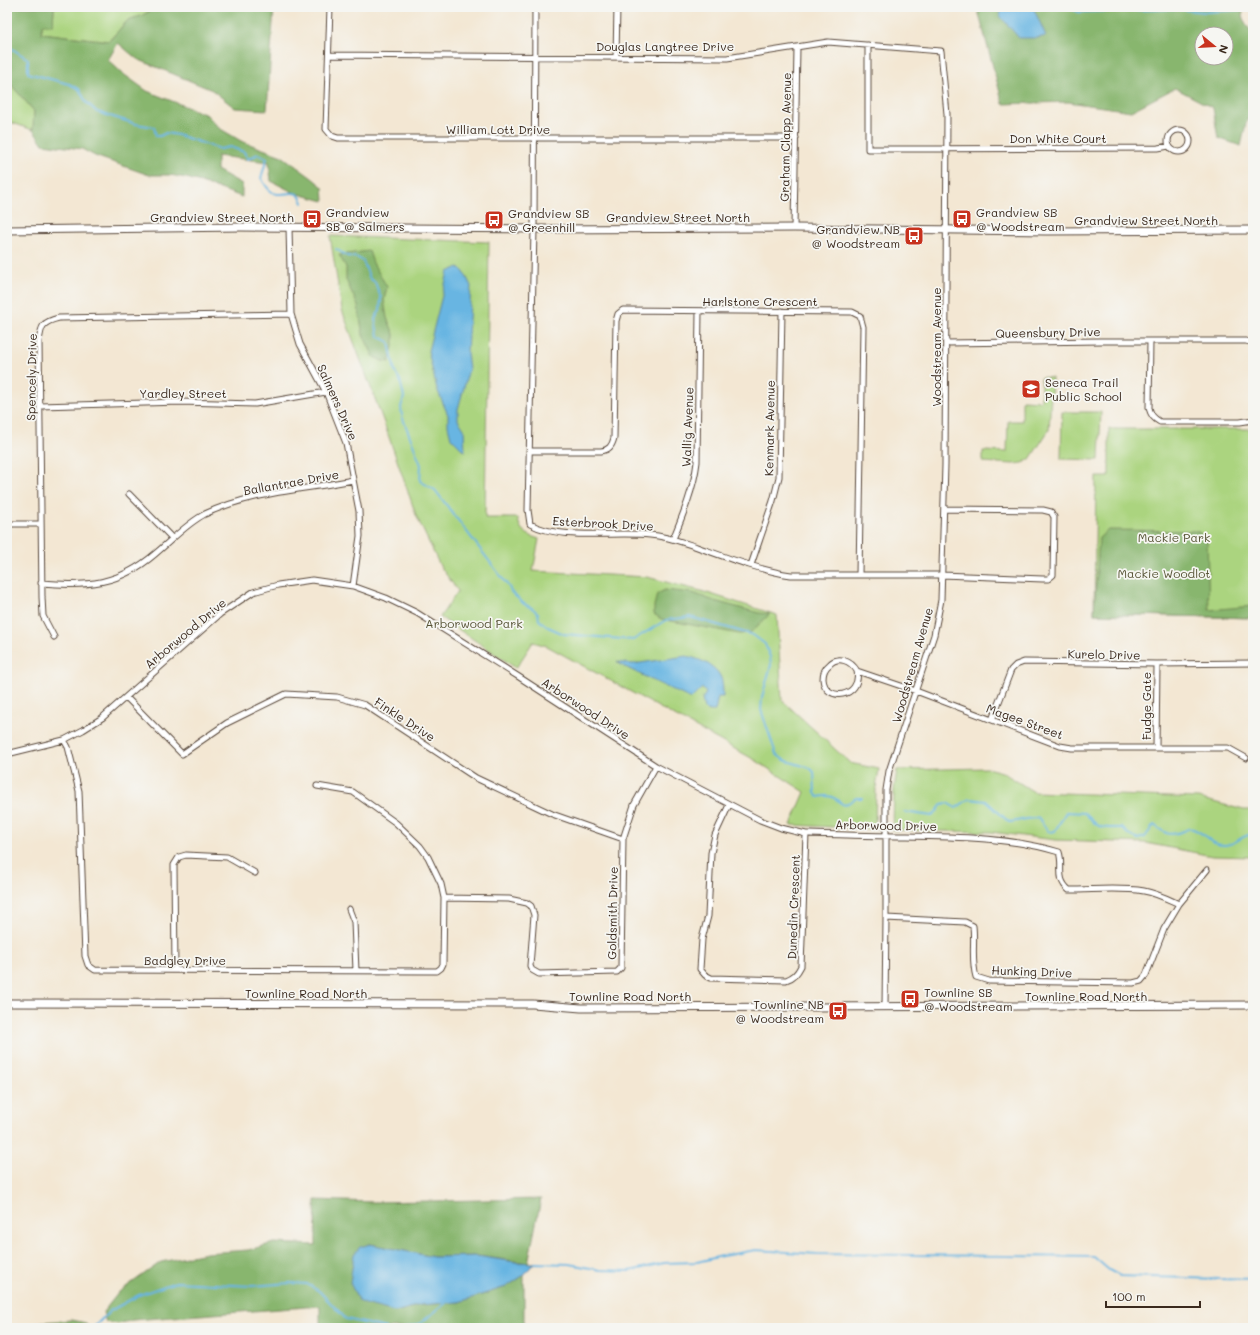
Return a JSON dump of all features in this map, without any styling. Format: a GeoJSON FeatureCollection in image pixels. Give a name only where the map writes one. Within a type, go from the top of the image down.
{"type":"FeatureCollection","features":[{"type":"Feature","properties":{"kind":"street","name":"William Lott Drive"},"geometry":{"type":"LineString","coordinates":[[330,7],[326,129],[332,136],[338,138],[796,138]]}},
{"type":"Feature","properties":{"kind":"street","name":"Esterbrook Drive"},"geometry":{"type":"LineString","coordinates":[[535,7],[534,229],[528,510],[530,524],[537,528],[574,534],[652,535],[673,539],[751,565],[791,575],[942,575],[1048,579],[1053,575],[1054,517],[1051,512],[1043,510],[944,509]]}},
{"type":"Feature","properties":{"kind":"street"},"geometry":{"type":"LineString","coordinates":[[616,57],[617,7]]}},
{"type":"Feature","properties":{"kind":"street","name":"Douglas Langtree Drive"},"geometry":{"type":"LineString","coordinates":[[329,55],[727,58],[828,42],[940,51],[948,114],[946,230]]}},
{"type":"Feature","properties":{"kind":"street","name":"Don White Court"},"geometry":{"type":"LineString","coordinates":[[868,45],[868,149],[1158,148],[1169,146]]}},
{"type":"Feature","properties":{"kind":"street","name":"Graham Clapp Avenue"},"geometry":{"type":"LineString","coordinates":[[794,228],[797,47]]}},
{"type":"Feature","properties":{"kind":"street","name":"Don White Court"},"geometry":{"type":"LineString","coordinates":[[1182,130],[1190,137],[1190,145],[1182,152],[1175,152],[1169,146],[1168,139],[1175,131],[1182,130]]}},
{"type":"Feature","properties":{"kind":"street","name":"Grandview Street North"},"geometry":{"type":"LineString","coordinates":[[7,230],[289,227],[534,229],[794,228],[1046,231],[1253,230]]}},
{"type":"Feature","properties":{"kind":"street","name":"Salmers Drive"},"geometry":{"type":"LineString","coordinates":[[289,227],[291,314],[300,344],[326,392],[346,443],[354,480],[359,511],[360,536],[353,586]]}},
{"type":"Feature","properties":{"kind":"street","name":"Woodstream Avenue"},"geometry":{"type":"LineString","coordinates":[[885,1007],[887,836],[886,790],[890,771],[934,635],[941,600],[944,509],[946,230]]}},
{"type":"Feature","properties":{"kind":"street","name":"Harlstone Crescent"},"geometry":{"type":"LineString","coordinates":[[529,451],[600,451],[607,450],[611,447],[614,438],[616,321],[620,312],[628,310],[852,312],[860,316],[862,321],[859,575]]}},
{"type":"Feature","properties":{"kind":"street","name":"Wallig Avenue"},"geometry":{"type":"LineString","coordinates":[[673,539],[683,514],[694,479],[696,466],[699,311]]}},
{"type":"Feature","properties":{"kind":"street","name":"Kenmark Avenue"},"geometry":{"type":"LineString","coordinates":[[751,565],[773,501],[779,477],[782,311]]}},
{"type":"Feature","properties":{"kind":"street","name":"Spencely Drive"},"geometry":{"type":"LineString","coordinates":[[54,637],[43,616],[41,584],[39,342],[41,329],[47,321],[59,318],[291,314]]}},
{"type":"Feature","properties":{"kind":"street"},"geometry":{"type":"LineString","coordinates":[[1150,341],[1148,408],[1154,419],[1160,422],[1240,422],[1253,420]]}},
{"type":"Feature","properties":{"kind":"street","name":"Queensbury Drive"},"geometry":{"type":"LineString","coordinates":[[946,343],[1150,341],[1246,341],[1253,343]]}},
{"type":"Feature","properties":{"kind":"street","name":"Yardley Street"},"geometry":{"type":"LineString","coordinates":[[40,406],[180,402],[255,404],[326,392]]}},
{"type":"Feature","properties":{"kind":"street","name":"Ballantrae Drive"},"geometry":{"type":"LineString","coordinates":[[41,584],[95,584],[119,577],[140,566],[156,554],[187,526],[205,514],[249,498],[354,480]]}},
{"type":"Feature","properties":{"kind":"street"},"geometry":{"type":"LineString","coordinates":[[129,494],[172,538]]}},
{"type":"Feature","properties":{"kind":"street"},"geometry":{"type":"LineString","coordinates":[[7,524],[40,524]]}},
{"type":"Feature","properties":{"kind":"street","name":"Arborwood Drive"},"geometry":{"type":"LineString","coordinates":[[7,754],[64,740],[102,718],[220,614],[254,592],[278,585],[312,580],[353,586],[386,598],[417,613],[656,766],[760,820],[781,828],[806,834],[974,837],[1002,840],[1059,852],[1061,857],[1061,879],[1069,890],[1146,891],[1179,904]]}},
{"type":"Feature","properties":{"kind":"street"},"geometry":{"type":"LineString","coordinates":[[845,660],[854,666],[857,671],[857,681],[854,688],[850,692],[844,694],[833,693],[828,690],[825,685],[823,674],[825,669],[834,661],[845,660]]}},
{"type":"Feature","properties":{"kind":"street","name":"Kurelo Drive"},"geometry":{"type":"LineString","coordinates":[[992,720],[1011,670],[1016,665],[1024,662],[1156,664],[1253,663]]}},
{"type":"Feature","properties":{"kind":"street","name":"Fudge Gate"},"geometry":{"type":"LineString","coordinates":[[1156,664],[1156,748]]}},
{"type":"Feature","properties":{"kind":"street","name":"Magee Street"},"geometry":{"type":"LineString","coordinates":[[857,671],[916,691],[1060,746],[1228,748],[1246,758]]}},
{"type":"Feature","properties":{"kind":"street","name":"Finkle Drive"},"geometry":{"type":"LineString","coordinates":[[126,697],[182,754],[227,723],[286,694],[337,697],[365,705],[476,778],[552,814],[623,839]]}},
{"type":"Feature","properties":{"kind":"street","name":"Badgley Drive"},"geometry":{"type":"LineString","coordinates":[[64,740],[68,747],[79,791],[85,956],[88,965],[95,970],[437,971],[443,964],[444,898]]}},
{"type":"Feature","properties":{"kind":"street","name":"Goldsmith Drive"},"geometry":{"type":"LineString","coordinates":[[444,898],[509,899],[527,902],[531,906],[534,915],[530,966],[532,970],[539,974],[616,972],[621,968],[623,839],[634,805],[656,766]]}},
{"type":"Feature","properties":{"kind":"street"},"geometry":{"type":"LineString","coordinates":[[317,786],[353,792],[396,823],[420,846],[428,856],[441,884],[444,898]]}},
{"type":"Feature","properties":{"kind":"street","name":"Dunedin Crescent"},"geometry":{"type":"LineString","coordinates":[[729,804],[715,834],[710,853],[708,916],[702,939],[700,969],[705,975],[711,978],[786,980],[797,974],[801,966],[806,834]]}},
{"type":"Feature","properties":{"kind":"street"},"geometry":{"type":"LineString","coordinates":[[175,970],[174,865],[179,857],[186,855],[227,857],[255,873]]}},
{"type":"Feature","properties":{"kind":"street"},"geometry":{"type":"LineString","coordinates":[[1179,904],[1207,870]]}},
{"type":"Feature","properties":{"kind":"street","name":"Hunking Drive"},"geometry":{"type":"LineString","coordinates":[[886,918],[965,922],[973,926],[973,968],[976,977],[988,981],[1133,983],[1141,982],[1146,975],[1164,929],[1179,904]]}},
{"type":"Feature","properties":{"kind":"street"},"geometry":{"type":"LineString","coordinates":[[349,909],[354,922],[356,971]]}},
{"type":"Feature","properties":{"kind":"street","name":"Townline Road North"},"geometry":{"type":"LineString","coordinates":[[7,1003],[533,1004],[581,1008],[1253,1005]]}},
{"type":"Feature","properties":{"kind":"green space"},"geometry":{"type":"Polygon","coordinates":[[[7,7],[54,7],[53,25],[43,24],[41,33],[109,41],[128,20],[141,16],[157,7],[274,7],[267,110],[235,108],[212,90],[137,59],[118,43],[108,60],[122,73],[147,91],[207,115],[219,128],[241,141],[282,156],[323,187],[324,201],[295,193],[271,181],[269,162],[217,156],[217,170],[242,184],[242,197],[186,178],[170,175],[149,175],[95,156],[82,149],[43,144],[33,130],[34,111],[7,80],[7,7]]]}},
{"type":"Feature","properties":{"kind":"green space"},"geometry":{"type":"Polygon","coordinates":[[[54,7],[157,7],[141,16],[128,20],[109,41],[41,33],[43,24],[53,24],[54,7]]]}},
{"type":"Feature","properties":{"kind":"green space"},"geometry":{"type":"Polygon","coordinates":[[[977,7],[1244,7],[1242,17],[1249,29],[1253,31],[1253,119],[1247,119],[1241,146],[1218,138],[1213,108],[1175,88],[1131,111],[1068,102],[1003,104],[977,7]]]}},
{"type":"Feature","properties":{"kind":"green space"},"geometry":{"type":"Polygon","coordinates":[[[7,80],[34,111],[33,130],[7,121],[7,80]]]}},
{"type":"Feature","properties":{"kind":"green space","name":"Arborwood Park"},"geometry":{"type":"Polygon","coordinates":[[[330,236],[489,242],[485,518],[518,518],[520,526],[524,532],[539,539],[533,571],[647,577],[701,591],[777,615],[782,700],[850,763],[879,769],[876,788],[875,829],[791,825],[805,792],[755,760],[547,646],[533,642],[516,668],[440,617],[458,591],[440,566],[416,515],[342,310],[330,236]]]}},
{"type":"Feature","properties":{"kind":"green space"},"geometry":{"type":"Polygon","coordinates":[[[369,251],[373,263],[387,287],[384,300],[387,318],[394,334],[394,343],[389,362],[382,361],[374,357],[363,335],[358,306],[346,280],[346,267],[339,255],[369,251]]]}},
{"type":"Feature","properties":{"kind":"green space"},"geometry":{"type":"Polygon","coordinates":[[[1041,377],[1052,378],[1049,430],[1030,459],[1023,463],[1013,464],[983,462],[983,451],[1007,452],[1008,421],[1022,421],[1022,400],[1041,401],[1041,377]]]}},
{"type":"Feature","properties":{"kind":"green space"},"geometry":{"type":"Polygon","coordinates":[[[1062,412],[1101,412],[1099,460],[1061,459],[1062,412]]]}},
{"type":"Feature","properties":{"kind":"green space","name":"Mackie Park"},"geometry":{"type":"Polygon","coordinates":[[[1109,429],[1253,429],[1253,618],[1094,614],[1096,477],[1109,477],[1109,429]]]}},
{"type":"Feature","properties":{"kind":"green space","name":"Mackie Woodlot"},"geometry":{"type":"Polygon","coordinates":[[[1108,530],[1197,531],[1207,538],[1209,610],[1253,606],[1253,618],[1094,614],[1099,538],[1108,530]]]}},
{"type":"Feature","properties":{"kind":"green space"},"geometry":{"type":"Polygon","coordinates":[[[665,590],[693,593],[714,601],[759,613],[770,614],[750,633],[739,634],[661,619],[654,614],[654,606],[657,594],[665,590]]]}},
{"type":"Feature","properties":{"kind":"green space"},"geometry":{"type":"Polygon","coordinates":[[[987,768],[1002,772],[1034,792],[1198,798],[1244,810],[1253,810],[1253,857],[1212,856],[1146,843],[1055,840],[991,832],[893,830],[894,790],[897,770],[987,768]]]}},
{"type":"Feature","properties":{"kind":"green space"},"geometry":{"type":"Polygon","coordinates":[[[541,1199],[528,1263],[477,1256],[434,1257],[370,1244],[395,1312],[420,1305],[459,1302],[506,1287],[524,1275],[524,1328],[320,1328],[320,1306],[133,1320],[118,1324],[106,1322],[103,1312],[119,1292],[161,1262],[206,1253],[248,1250],[274,1243],[316,1245],[315,1200],[373,1202],[541,1199]]]}},
{"type":"Feature","properties":{"kind":"green space"},"geometry":{"type":"Polygon","coordinates":[[[72,1320],[86,1323],[90,1328],[24,1328],[41,1322],[72,1320]]]}},
{"type":"Feature","properties":{"kind":"water"},"geometry":{"type":"Polygon","coordinates":[[[1002,7],[1033,7],[1046,36],[1038,38],[1019,38],[1000,16],[1002,7]]]}},
{"type":"Feature","properties":{"kind":"water"},"geometry":{"type":"Polygon","coordinates":[[[458,267],[464,272],[471,286],[467,353],[469,369],[458,409],[458,420],[464,429],[465,452],[451,438],[448,426],[448,415],[437,389],[428,351],[448,272],[458,267]]]}},
{"type":"Feature","properties":{"kind":"water"},"geometry":{"type":"Polygon","coordinates":[[[686,656],[707,664],[720,675],[723,697],[718,697],[715,711],[704,709],[702,699],[706,693],[702,688],[691,699],[617,662],[633,664],[686,656]]]}},
{"type":"Feature","properties":{"kind":"water"},"geometry":{"type":"Polygon","coordinates":[[[370,1244],[434,1257],[477,1256],[516,1262],[534,1263],[524,1275],[506,1287],[459,1302],[420,1305],[395,1312],[359,1301],[350,1283],[354,1254],[360,1247],[370,1244]]]}},
{"type":"Feature","properties":{"kind":"waterway"},"geometry":{"type":"LineString","coordinates":[[1067,7],[1079,12],[1176,9],[1206,12],[1253,9]]}},
{"type":"Feature","properties":{"kind":"waterway"},"geometry":{"type":"LineString","coordinates":[[7,43],[11,48],[28,59],[28,73],[69,84],[79,89],[86,102],[97,112],[136,124],[154,127],[156,136],[166,133],[178,135],[220,149],[230,147],[244,152],[248,159],[258,154],[267,158],[261,178],[268,188],[277,194],[295,193],[301,198],[303,203]]}},
{"type":"Feature","properties":{"kind":"waterway"},"geometry":{"type":"LineString","coordinates":[[336,249],[347,256],[358,258],[363,261],[370,279],[375,282],[381,298],[380,310],[375,319],[378,336],[389,342],[395,372],[400,380],[404,397],[401,407],[402,416],[421,465],[420,481],[435,490],[509,587],[511,592],[524,604],[538,613],[539,620],[548,627],[564,634],[633,640],[666,620],[690,617],[753,635],[765,644],[770,657],[771,665],[762,697],[761,710],[776,754],[784,760],[810,768],[814,772],[815,793],[818,797],[831,796],[845,805],[856,798],[862,798]]}},
{"type":"Feature","properties":{"kind":"waterway"},"geometry":{"type":"LineString","coordinates":[[904,812],[932,816],[942,804],[947,803],[956,808],[969,799],[986,801],[1009,822],[1037,818],[1049,832],[1055,831],[1066,812],[1085,813],[1094,823],[1101,827],[1122,828],[1128,834],[1138,839],[1145,837],[1154,825],[1168,834],[1175,834],[1188,829],[1193,829],[1220,845],[1229,845],[1245,836],[1253,834]]}},
{"type":"Feature","properties":{"kind":"waterway"},"geometry":{"type":"LineString","coordinates":[[534,1263],[570,1264],[600,1270],[630,1271],[664,1263],[697,1262],[756,1250],[817,1254],[1094,1257],[1109,1270],[1120,1276],[1253,1280]]}},
{"type":"Feature","properties":{"kind":"waterway"},"geometry":{"type":"LineString","coordinates":[[93,1328],[110,1311],[139,1295],[176,1282],[252,1286],[290,1283],[307,1284],[319,1291],[346,1319],[386,1328]]}},
{"type":"Feature","properties":{"kind":"waterway"},"geometry":{"type":"LineString","coordinates":[[406,1328],[418,1325],[446,1303]]}},
{"type":"Feature","properties":{"kind":"place","name":"Grandview SB @ Salmers"},"geometry":{"type":"Point","coordinates":[312,219]}},
{"type":"Feature","properties":{"kind":"place","name":"Grandview SB @ Woodstream"},"geometry":{"type":"Point","coordinates":[962,219]}},
{"type":"Feature","properties":{"kind":"place","name":"Grandview SB @ Greenhill"},"geometry":{"type":"Point","coordinates":[494,220]}},
{"type":"Feature","properties":{"kind":"place","name":"Grandview NB @ Woodstream"},"geometry":{"type":"Point","coordinates":[914,236]}},
{"type":"Feature","properties":{"kind":"place","name":"Seneca Trail Public School"},"geometry":{"type":"Point","coordinates":[1031,389]}},
{"type":"Feature","properties":{"kind":"place","name":"Townline SB @ Woodstream"},"geometry":{"type":"Point","coordinates":[910,999]}},
{"type":"Feature","properties":{"kind":"place","name":"Townline NB @ Woodstream"},"geometry":{"type":"Point","coordinates":[838,1011]}}]}
